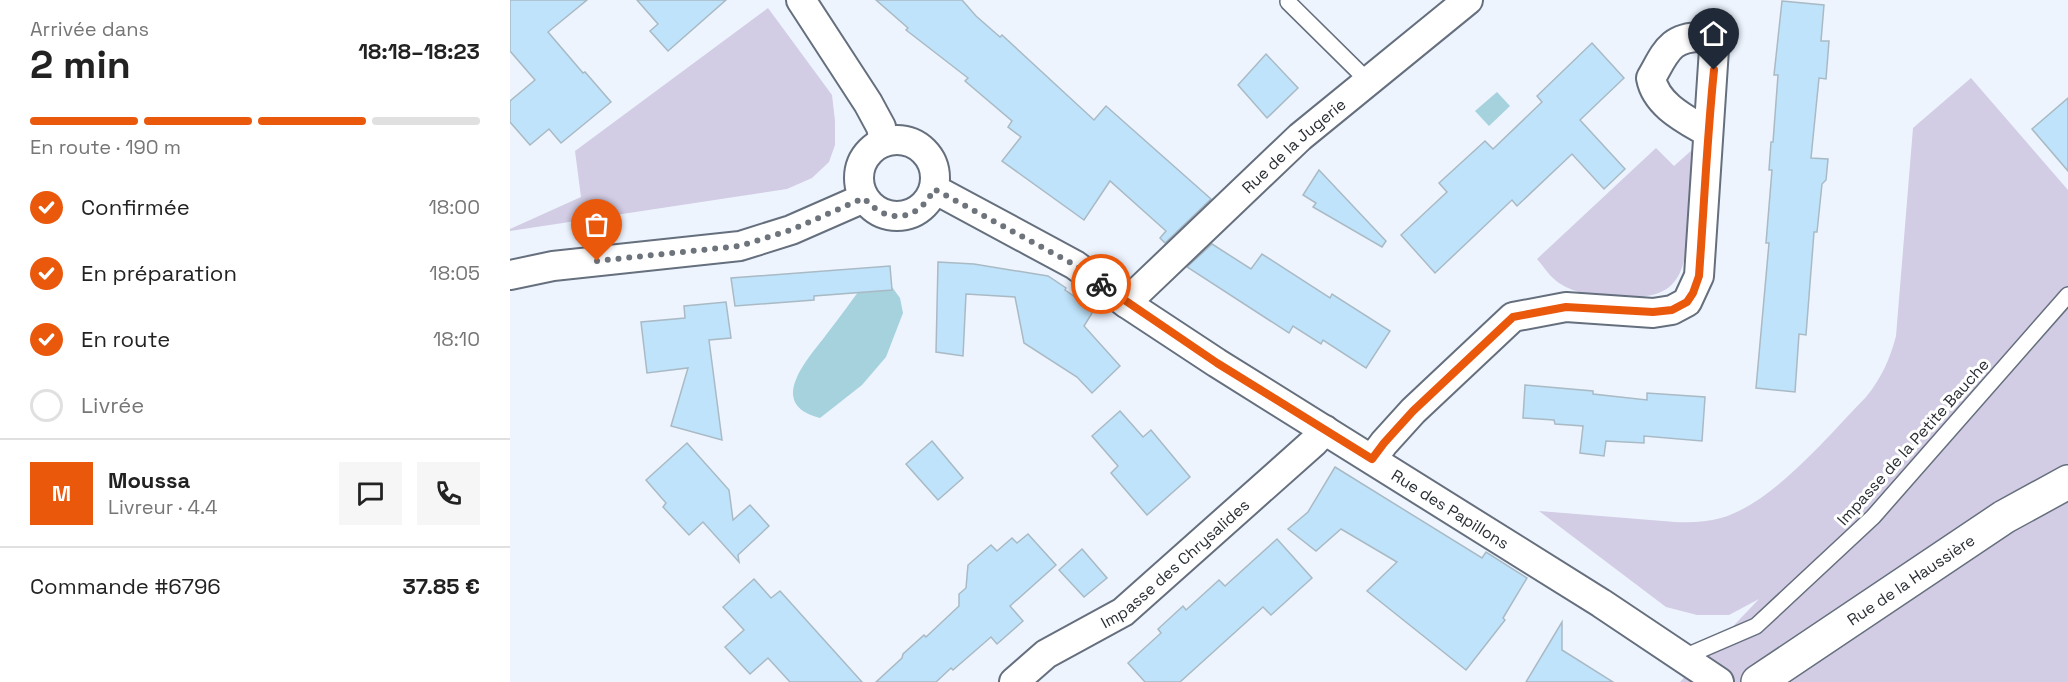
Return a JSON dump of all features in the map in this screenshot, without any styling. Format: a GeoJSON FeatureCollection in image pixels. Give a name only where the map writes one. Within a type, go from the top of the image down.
{"type":"FeatureCollection","features":[{"type":"Feature","properties":{"kind":"main road","name":"Rue de la Haussière"},"geometry":{"type":"LineString","coordinates":[[1758,682],[2004,517],[2068,482]]}},
{"type":"Feature","properties":{"kind":"street","name":"Rue de la Jugerie"},"geometry":{"type":"LineString","coordinates":[[1126,303],[1300,137],[1468,0]]}},
{"type":"Feature","properties":{"kind":"street"},"geometry":{"type":"LineString","coordinates":[[806,2],[868,103],[881,127],[884,142]]}},
{"type":"Feature","properties":{"kind":"street"},"geometry":{"type":"LineString","coordinates":[[1372,459],[1413,411],[1513,317],[1566,307],[1653,312],[1672,310],[1687,302],[1699,276],[1707,132]]}},
{"type":"Feature","properties":{"kind":"street"},"geometry":{"type":"LineString","coordinates":[[908,141],[923,151],[933,165],[934,189],[919,209],[908,215],[896,217],[878,211],[864,198],[859,188],[860,165],[866,155],[884,142],[908,141]]}},
{"type":"Feature","properties":{"kind":"street","name":"Rue des Papillons"},"geometry":{"type":"LineString","coordinates":[[934,189],[1075,265],[1126,303],[1217,363],[1684,657],[1719,682]]}},
{"type":"Feature","properties":{"kind":"street"},"geometry":{"type":"LineString","coordinates":[[510,275],[553,266],[740,246],[791,230],[864,198]]}},
{"type":"Feature","properties":{"kind":"street","name":"Impasse des Chrysalides"},"geometry":{"type":"LineString","coordinates":[[1014,682],[1046,654],[1123,612],[1308,448],[1325,430]]}},
{"type":"Feature","properties":{"kind":"lane"},"geometry":{"type":"LineString","coordinates":[[1288,2],[1369,82]]}},
{"type":"Feature","properties":{"kind":"lane","name":"Impasse de la Petite Bauche"},"geometry":{"type":"LineString","coordinates":[[1684,657],[1756,626],[1873,518],[2068,295]]}},
{"type":"Feature","properties":{"kind":"shaded area"},"geometry":{"type":"Polygon","coordinates":[[[768,8],[832,95],[835,145],[829,162],[812,178],[787,189],[510,231],[510,229],[581,197],[575,151],[768,8]]]}},
{"type":"Feature","properties":{"kind":"shaded area"},"geometry":{"type":"Polygon","coordinates":[[[1971,78],[2068,190],[2068,682],[1680,682],[1759,599],[1729,615],[1697,615],[1666,607],[1539,511],[1675,522],[1698,522],[1721,518],[1760,499],[1780,484],[1817,448],[1866,397],[1884,368],[1894,344],[1913,128],[1971,78]]]}},
{"type":"Feature","properties":{"kind":"shaded area"},"geometry":{"type":"Polygon","coordinates":[[[1656,148],[1674,166],[1693,151],[1685,255],[1676,280],[1659,293],[1638,297],[1584,293],[1559,283],[1537,259],[1656,148]]]}},
{"type":"Feature","properties":{"kind":"water"},"geometry":{"type":"Polygon","coordinates":[[[1497,92],[1510,106],[1489,126],[1475,111],[1497,92]]]}},
{"type":"Feature","properties":{"kind":"water"},"geometry":{"type":"Polygon","coordinates":[[[866,281],[892,287],[900,298],[903,313],[886,357],[862,385],[820,418],[804,411],[795,403],[793,392],[796,381],[809,357],[866,281]]]}},
{"type":"Feature","properties":{"kind":"building"},"geometry":{"type":"Polygon","coordinates":[[[510,0],[587,0],[548,32],[611,102],[561,143],[549,129],[530,145],[510,122],[510,101],[535,80],[510,51],[510,0]]]}},
{"type":"Feature","properties":{"kind":"building"},"geometry":{"type":"Polygon","coordinates":[[[637,0],[726,0],[668,51],[650,31],[658,24],[637,0]]]}},
{"type":"Feature","properties":{"kind":"building"},"geometry":{"type":"Polygon","coordinates":[[[876,0],[962,0],[976,16],[1000,37],[1002,35],[1094,120],[1106,106],[1211,199],[1165,243],[1160,238],[1166,231],[1110,181],[1084,220],[1002,161],[1021,137],[1008,127],[1012,121],[965,81],[968,78],[906,30],[908,28],[876,0]]]}},
{"type":"Feature","properties":{"kind":"building"},"geometry":{"type":"Polygon","coordinates":[[[1782,1],[1824,5],[1821,41],[1829,41],[1826,79],[1819,78],[1811,158],[1828,159],[1826,180],[1822,184],[1817,232],[1814,232],[1806,335],[1799,334],[1795,392],[1756,388],[1769,243],[1766,243],[1772,170],[1769,170],[1778,75],[1774,75],[1782,1]]]}},
{"type":"Feature","properties":{"kind":"building"},"geometry":{"type":"Polygon","coordinates":[[[1592,43],[1624,78],[1580,120],[1625,169],[1604,189],[1572,154],[1517,206],[1512,200],[1435,273],[1401,235],[1447,192],[1439,183],[1485,141],[1493,149],[1542,102],[1537,96],[1592,43]]]}},
{"type":"Feature","properties":{"kind":"building"},"geometry":{"type":"Polygon","coordinates":[[[1266,54],[1298,88],[1267,118],[1238,85],[1266,54]]]}},
{"type":"Feature","properties":{"kind":"building"},"geometry":{"type":"Polygon","coordinates":[[[2068,98],[2068,171],[2032,129],[2068,98]]]}},
{"type":"Feature","properties":{"kind":"building"},"geometry":{"type":"Polygon","coordinates":[[[1319,170],[1386,241],[1382,247],[1313,207],[1316,203],[1303,195],[1319,170]]]}},
{"type":"Feature","properties":{"kind":"building"},"geometry":{"type":"Polygon","coordinates":[[[1212,244],[1251,269],[1262,254],[1330,298],[1332,294],[1390,331],[1366,368],[1323,340],[1321,344],[1293,326],[1289,333],[1187,267],[1212,244]]]}},
{"type":"Feature","properties":{"kind":"building"},"geometry":{"type":"Polygon","coordinates":[[[938,262],[974,264],[1048,276],[1094,310],[1084,326],[1120,366],[1092,393],[1077,377],[1024,343],[1015,297],[966,294],[963,356],[936,352],[938,262]]]}},
{"type":"Feature","properties":{"kind":"building"},"geometry":{"type":"Polygon","coordinates":[[[890,266],[892,290],[814,296],[814,300],[735,306],[731,278],[890,266]]]}},
{"type":"Feature","properties":{"kind":"building"},"geometry":{"type":"Polygon","coordinates":[[[726,302],[731,338],[709,340],[722,440],[671,426],[688,368],[647,373],[641,322],[685,318],[684,306],[726,302]]]}},
{"type":"Feature","properties":{"kind":"building"},"geometry":{"type":"Polygon","coordinates":[[[1525,385],[1593,391],[1593,394],[1647,400],[1647,393],[1705,397],[1702,441],[1644,436],[1644,443],[1606,441],[1604,456],[1580,453],[1583,426],[1555,424],[1554,420],[1523,418],[1525,385]]]}},
{"type":"Feature","properties":{"kind":"building"},"geometry":{"type":"Polygon","coordinates":[[[1120,411],[1143,437],[1151,430],[1190,477],[1147,515],[1111,473],[1118,466],[1092,436],[1120,411]]]}},
{"type":"Feature","properties":{"kind":"building"},"geometry":{"type":"Polygon","coordinates":[[[932,441],[963,478],[938,500],[906,464],[932,441]]]}},
{"type":"Feature","properties":{"kind":"building"},"geometry":{"type":"Polygon","coordinates":[[[687,443],[729,490],[733,520],[750,505],[769,526],[738,555],[739,562],[703,522],[689,535],[663,507],[666,503],[646,480],[687,443]]]}},
{"type":"Feature","properties":{"kind":"building"},"geometry":{"type":"Polygon","coordinates":[[[1335,467],[1482,558],[1486,552],[1527,578],[1503,618],[1505,620],[1466,670],[1367,591],[1397,562],[1341,529],[1316,551],[1288,529],[1308,512],[1335,467]]]}},
{"type":"Feature","properties":{"kind":"building"},"geometry":{"type":"Polygon","coordinates":[[[1028,534],[1056,565],[1010,606],[1023,621],[997,644],[991,637],[936,682],[876,682],[902,658],[903,654],[924,635],[926,637],[959,606],[959,594],[966,588],[968,565],[991,545],[997,551],[1012,538],[1017,543],[1028,534]]]}},
{"type":"Feature","properties":{"kind":"building"},"geometry":{"type":"Polygon","coordinates":[[[1277,539],[1312,578],[1271,615],[1263,607],[1180,682],[1145,682],[1128,663],[1161,633],[1158,629],[1183,606],[1186,610],[1219,580],[1225,586],[1277,539]]]}},
{"type":"Feature","properties":{"kind":"building"},"geometry":{"type":"Polygon","coordinates":[[[1082,549],[1107,578],[1084,597],[1059,570],[1082,549]]]}},
{"type":"Feature","properties":{"kind":"building"},"geometry":{"type":"Polygon","coordinates":[[[754,579],[771,598],[780,591],[862,682],[790,682],[768,658],[750,674],[725,647],[744,630],[723,607],[754,579]]]}},
{"type":"Feature","properties":{"kind":"building"},"geometry":{"type":"Polygon","coordinates":[[[1562,622],[1562,650],[1613,682],[1526,682],[1562,622]]]}},
{"type":"Feature","properties":{"kind":"way so far"},"geometry":{"type":"LineString","coordinates":[[597,261],[740,246],[791,230],[864,198],[872,208],[883,214],[896,217],[908,215],[919,209],[934,189],[1075,265],[1101,284]]}},
{"type":"Feature","properties":{"kind":"route"},"geometry":{"type":"LineString","coordinates":[[1101,284],[1217,363],[1372,459],[1413,411],[1513,317],[1566,307],[1653,312],[1672,310],[1687,302],[1699,276],[1707,132],[1714,70]]}}]}
